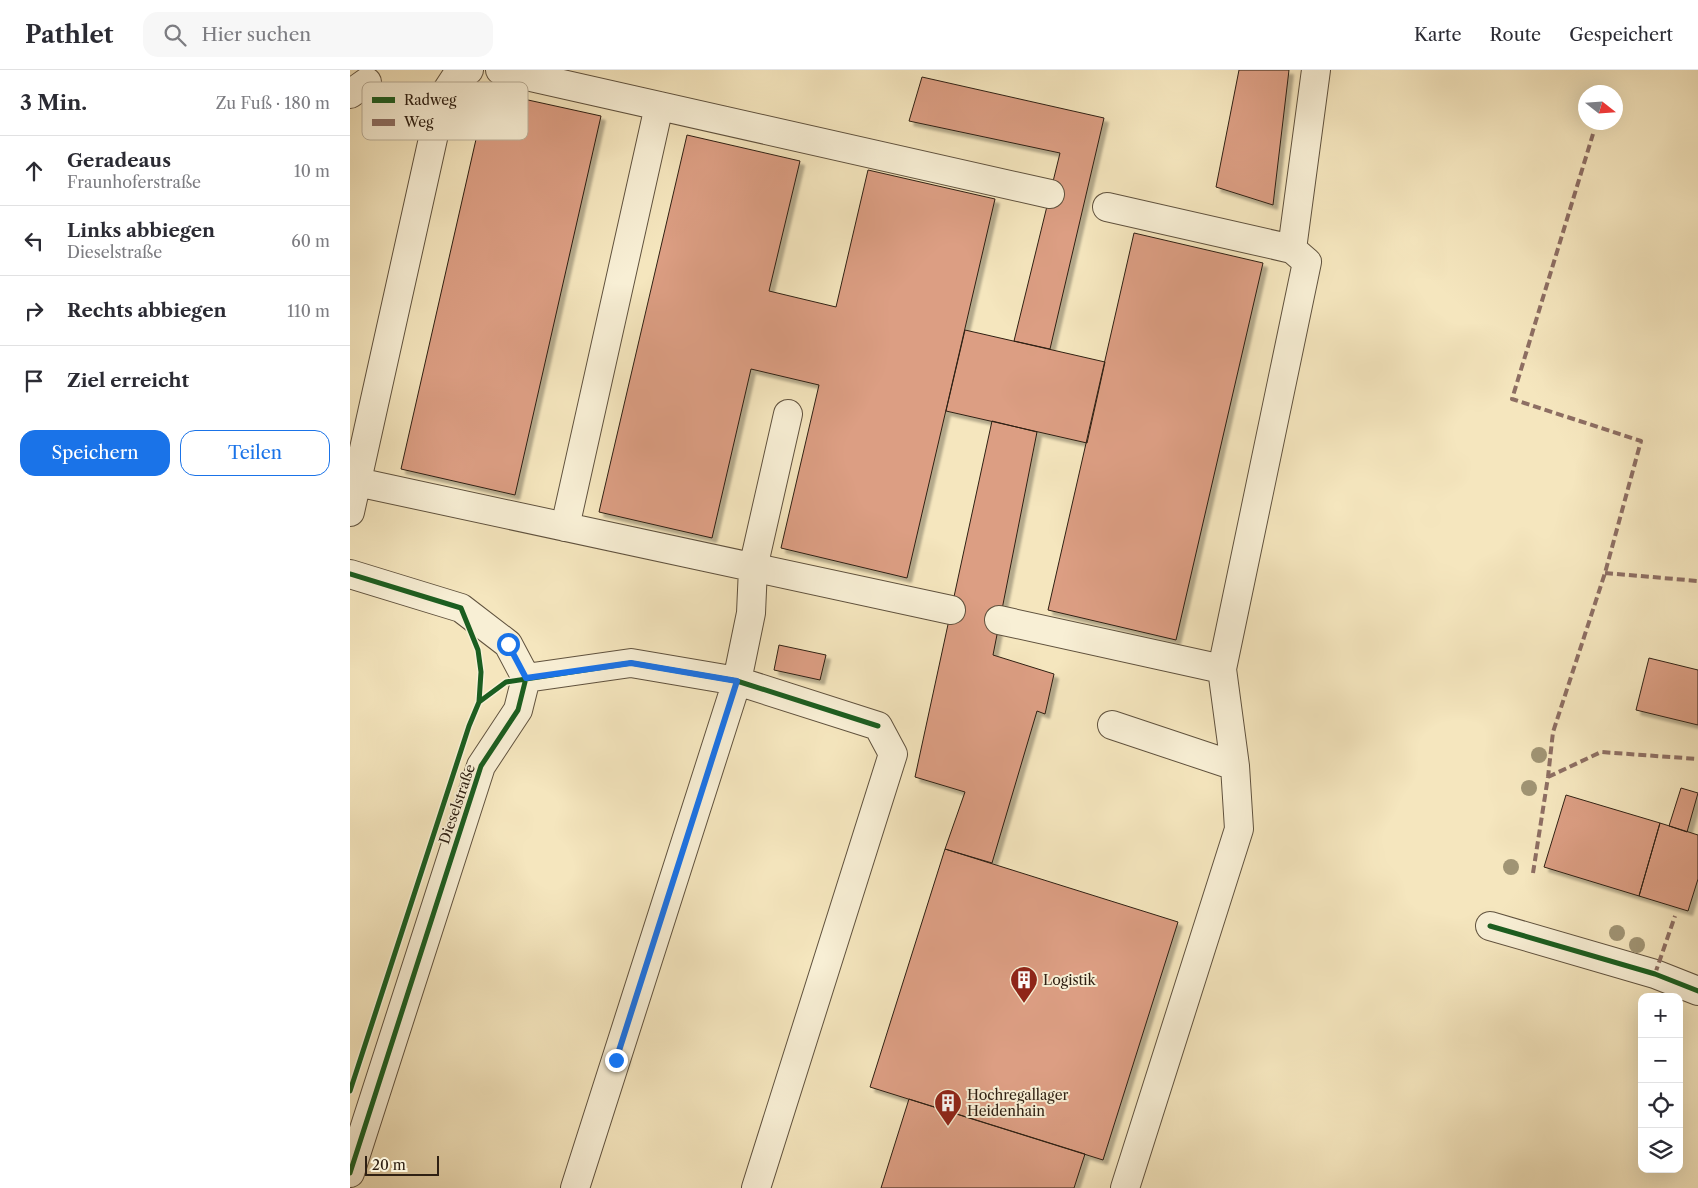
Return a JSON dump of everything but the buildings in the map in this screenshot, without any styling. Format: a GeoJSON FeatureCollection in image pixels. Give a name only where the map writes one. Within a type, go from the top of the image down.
{"type":"FeatureCollection","features":[{"type":"Feature","properties":{"kind":"street"},"geometry":{"type":"LineString","coordinates":[[452,82],[459,72],[469,70]]}},
{"type":"Feature","properties":{"kind":"street"},"geometry":{"type":"LineString","coordinates":[[500,70],[1050,194]]}},
{"type":"Feature","properties":{"kind":"street"},"geometry":{"type":"LineString","coordinates":[[1292,249],[1316,70]]}},
{"type":"Feature","properties":{"kind":"street"},"geometry":{"type":"LineString","coordinates":[[565,527],[659,106]]}},
{"type":"Feature","properties":{"kind":"street"},"geometry":{"type":"LineString","coordinates":[[350,512],[433,140]]}},
{"type":"Feature","properties":{"kind":"street"},"geometry":{"type":"LineString","coordinates":[[1107,206],[1292,249],[1307,262],[1222,668],[1235,766],[1239,829],[1125,1188]]}},
{"type":"Feature","properties":{"kind":"street"},"geometry":{"type":"LineString","coordinates":[[575,1188],[737,681],[752,614],[753,568],[788,414]]}},
{"type":"Feature","properties":{"kind":"street"},"geometry":{"type":"LineString","coordinates":[[356,482],[951,610]]}},
{"type":"Feature","properties":{"kind":"street"},"geometry":{"type":"LineString","coordinates":[[350,574],[462,608],[508,644],[526,678],[631,663],[737,681],[878,726],[893,754],[756,1188]]}},
{"type":"Feature","properties":{"kind":"street"},"geometry":{"type":"LineString","coordinates":[[999,620],[1222,668]]}},
{"type":"Feature","properties":{"kind":"street","name":"Dieselstraße"},"geometry":{"type":"LineString","coordinates":[[350,1173],[481,766],[518,710],[526,678]]}},
{"type":"Feature","properties":{"kind":"street"},"geometry":{"type":"LineString","coordinates":[[1112,726],[1235,766]]}},
{"type":"Feature","properties":{"kind":"street"},"geometry":{"type":"LineString","coordinates":[[1490,926],[1654,974],[1698,991]]}},
{"type":"Feature","properties":{"kind":"marked path"},"geometry":{"type":"LineString","coordinates":[[1533,873],[1553,732],[1605,573],[1641,441],[1512,399],[1593,134]]}},
{"type":"Feature","properties":{"kind":"marked path"},"geometry":{"type":"LineString","coordinates":[[1605,573],[1698,581]]}},
{"type":"Feature","properties":{"kind":"marked path"},"geometry":{"type":"LineString","coordinates":[[1548,777],[1601,752],[1698,759]]}},
{"type":"Feature","properties":{"kind":"marked path"},"geometry":{"type":"LineString","coordinates":[[1655,974],[1675,916]]}},
{"type":"Feature","properties":{"kind":"cycle path"},"geometry":{"type":"LineString","coordinates":[[350,574],[461,608],[478,650],[481,672],[479,702],[469,726],[350,1091]]}},
{"type":"Feature","properties":{"kind":"cycle path"},"geometry":{"type":"LineString","coordinates":[[479,702],[506,682],[631,663],[737,681],[878,726]]}},
{"type":"Feature","properties":{"kind":"cycle path"},"geometry":{"type":"LineString","coordinates":[[350,1173],[481,766],[518,710],[526,678]]}},
{"type":"Feature","properties":{"kind":"cycle path"},"geometry":{"type":"LineString","coordinates":[[1490,926],[1655,974],[1698,991]]}},
{"type":"Feature","properties":{"kind":"place","name":"Logistik"},"geometry":{"type":"Point","coordinates":[1024,1004]}},
{"type":"Feature","properties":{"kind":"place","name":"Hochregallager Heidenhain"},"geometry":{"type":"Point","coordinates":[948,1127]}},
{"type":"Feature","properties":{"kind":"route"},"geometry":{"type":"LineString","coordinates":[[508,644],[526,678],[631,663],[737,681],[616,1060]]}}]}
